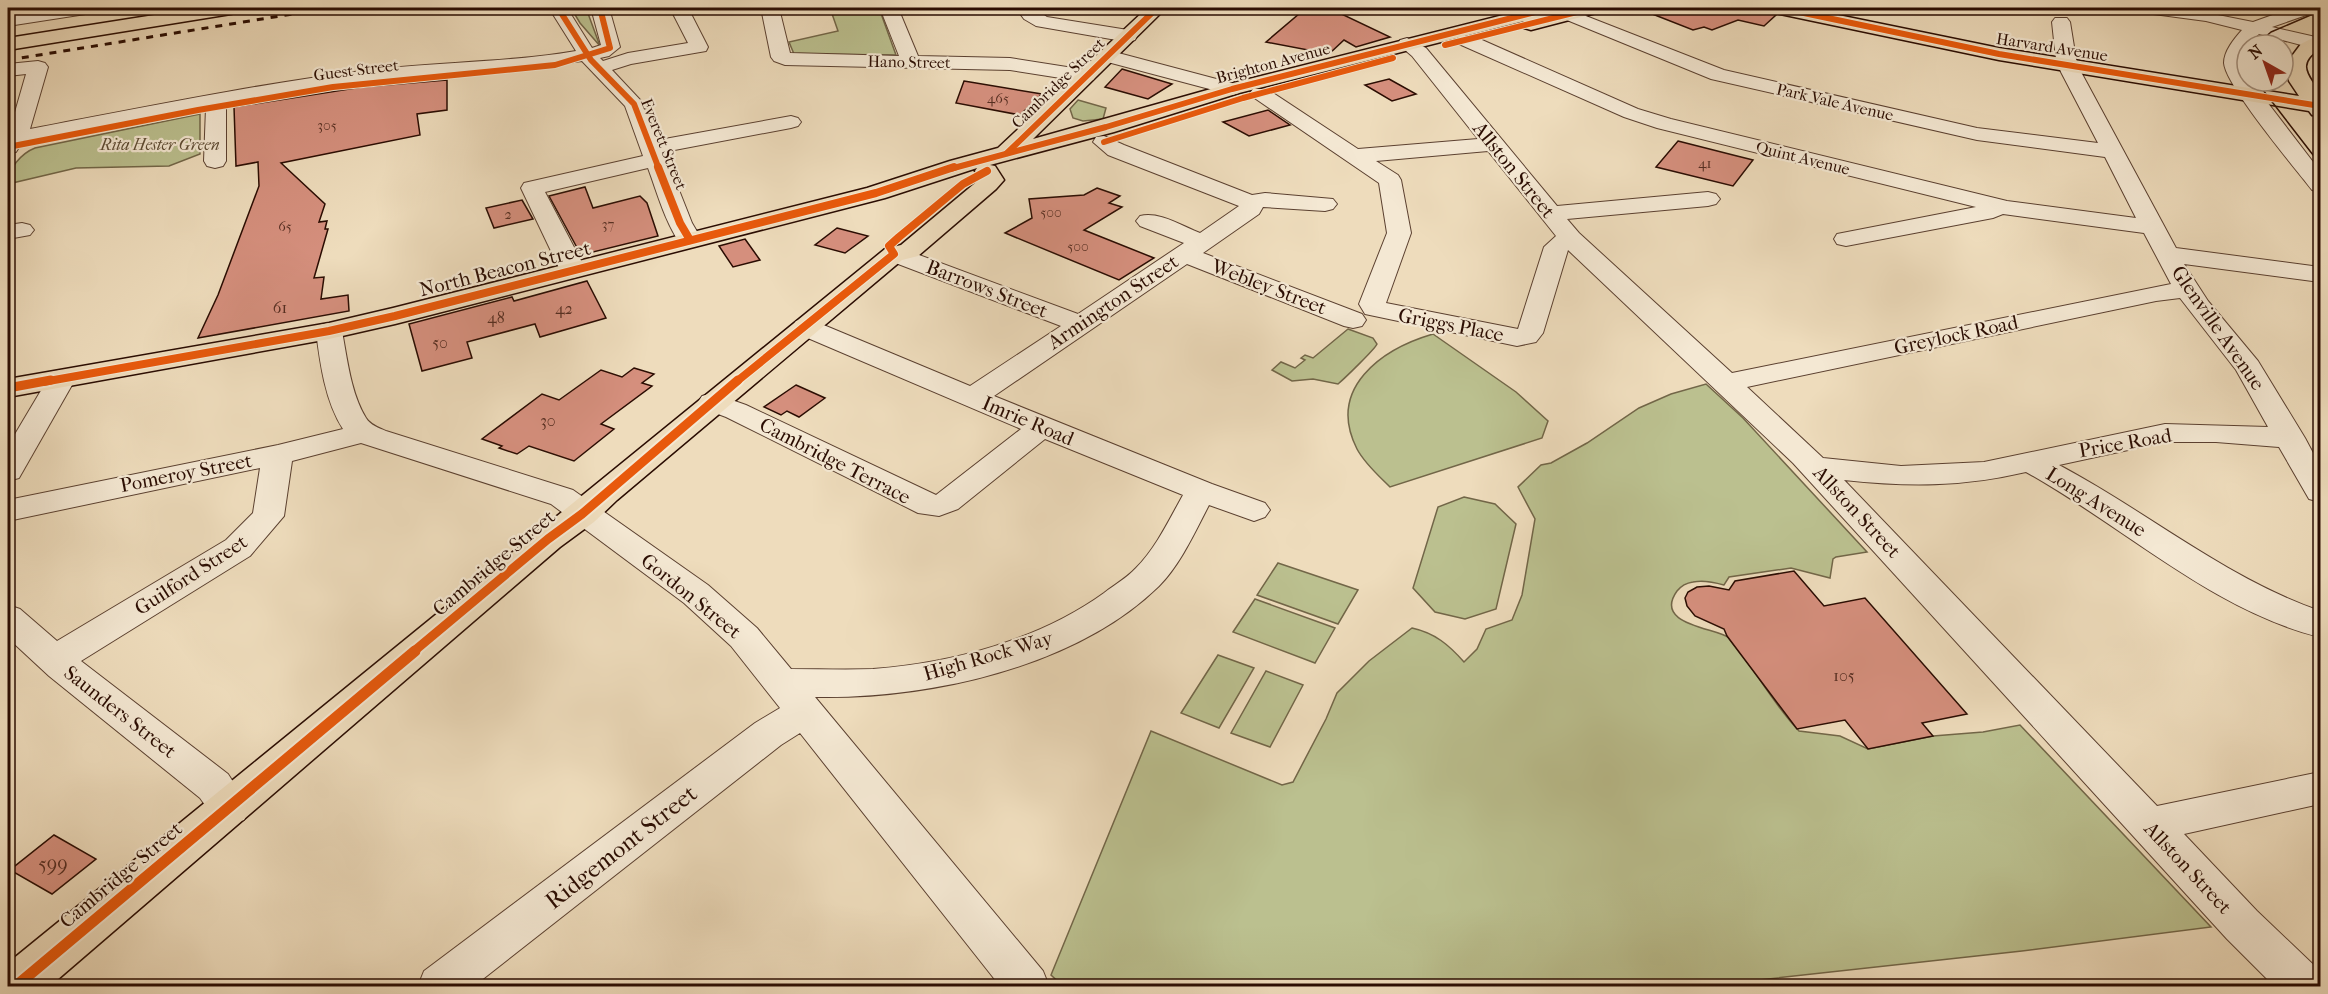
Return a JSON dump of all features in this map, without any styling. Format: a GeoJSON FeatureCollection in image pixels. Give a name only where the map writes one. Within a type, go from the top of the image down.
{"type":"FeatureCollection","features":[{"type":"Feature","properties":{"kind":"main road"},"geometry":{"type":"LineString","coordinates":[[8,34],[171,8]]}},
{"type":"Feature","properties":{"kind":"main road"},"geometry":{"type":"LineString","coordinates":[[8,44],[231,8]]}},
{"type":"Feature","properties":{"kind":"main road","name":"Cambridge Street"},"geometry":{"type":"LineString","coordinates":[[894,254],[889,246],[963,184],[996,163],[1157,8]]}},
{"type":"Feature","properties":{"kind":"main road","name":"Brighton Avenue"},"geometry":{"type":"LineString","coordinates":[[1105,135],[1232,89],[1413,48],[1559,11],[1593,8]]}},
{"type":"Feature","properties":{"kind":"main road","name":"Harvard Avenue"},"geometry":{"type":"LineString","coordinates":[[1780,8],[1947,44],[2293,102]]}},
{"type":"Feature","properties":{"kind":"main road","name":"Brighton Avenue"},"geometry":{"type":"LineString","coordinates":[[996,163],[1260,93],[1413,48],[1466,40],[1559,11]]}},
{"type":"Feature","properties":{"kind":"main road"},"geometry":{"type":"LineString","coordinates":[[2295,40],[2319,38]]}},
{"type":"Feature","properties":{"kind":"main road"},"geometry":{"type":"LineString","coordinates":[[2318,113],[2296,76],[2296,66],[2304,50],[2319,38]]}},
{"type":"Feature","properties":{"kind":"main road"},"geometry":{"type":"LineString","coordinates":[[2287,93],[2293,102],[2318,113]]}},
{"type":"Feature","properties":{"kind":"main road"},"geometry":{"type":"LineString","coordinates":[[1058,104],[1055,115],[1060,122],[1105,135]]}},
{"type":"Feature","properties":{"kind":"main road","name":"Cambridge Street"},"geometry":{"type":"LineString","coordinates":[[16,987],[712,402],[894,254],[909,251],[992,180],[996,163]]}},
{"type":"Feature","properties":{"kind":"main road","name":"North Beacon Street"},"geometry":{"type":"LineString","coordinates":[[8,388],[329,331],[996,163]]}},
{"type":"Feature","properties":{"kind":"street"},"geometry":{"type":"LineString","coordinates":[[8,21],[92,8]]}},
{"type":"Feature","properties":{"kind":"street","name":"Everett Street"},"geometry":{"type":"LineString","coordinates":[[558,8],[593,62],[634,104],[680,224],[690,240]]}},
{"type":"Feature","properties":{"kind":"street"},"geometry":{"type":"LineString","coordinates":[[593,62],[611,47],[600,8]]}},
{"type":"Feature","properties":{"kind":"street"},"geometry":{"type":"LineString","coordinates":[[593,62],[699,48],[679,8]]}},
{"type":"Feature","properties":{"kind":"street","name":"Hano Street"},"geometry":{"type":"LineString","coordinates":[[770,8],[781,57],[795,60],[1010,64],[1086,76]]}},
{"type":"Feature","properties":{"kind":"street"},"geometry":{"type":"LineString","coordinates":[[889,8],[910,62]]}},
{"type":"Feature","properties":{"kind":"street"},"geometry":{"type":"LineString","coordinates":[[1025,8],[1033,18],[1042,22],[1128,36]]}},
{"type":"Feature","properties":{"kind":"street"},"geometry":{"type":"LineString","coordinates":[[2146,8],[2200,12],[2268,33]]}},
{"type":"Feature","properties":{"kind":"street"},"geometry":{"type":"LineString","coordinates":[[2309,8],[2255,28],[2240,43],[2234,67],[2252,95],[2320,185]]}},
{"type":"Feature","properties":{"kind":"street","name":"Park Vale Avenue"},"geometry":{"type":"LineString","coordinates":[[1559,11],[1718,75],[1977,134],[2113,152]]}},
{"type":"Feature","properties":{"kind":"street","name":"Glenville Avenue"},"geometry":{"type":"LineString","coordinates":[[2061,22],[2068,65],[2167,254],[2187,290],[2248,367],[2320,492]]}},
{"type":"Feature","properties":{"kind":"street","name":"Quint Avenue"},"geometry":{"type":"LineString","coordinates":[[1466,40],[1644,118],[2007,208],[2153,227]]}},
{"type":"Feature","properties":{"kind":"street","name":"Allston Street"},"geometry":{"type":"LineString","coordinates":[[1413,48],[1570,238],[1815,467],[2242,925],[2304,987]]}},
{"type":"Feature","properties":{"kind":"street"},"geometry":{"type":"LineString","coordinates":[[1107,56],[1232,89]]}},
{"type":"Feature","properties":{"kind":"street","name":"Guest Street"},"geometry":{"type":"LineString","coordinates":[[9,142],[216,100],[359,77],[593,62]]}},
{"type":"Feature","properties":{"kind":"street"},"geometry":{"type":"LineString","coordinates":[[8,70],[38,67],[22,126],[9,142]]}},
{"type":"Feature","properties":{"kind":"street"},"geometry":{"type":"LineString","coordinates":[[1260,93],[1354,156],[1492,144]]}},
{"type":"Feature","properties":{"kind":"street"},"geometry":{"type":"LineString","coordinates":[[215,161],[216,100]]}},
{"type":"Feature","properties":{"kind":"street"},"geometry":{"type":"LineString","coordinates":[[573,270],[532,188],[653,154],[791,122]]}},
{"type":"Feature","properties":{"kind":"street"},"geometry":{"type":"LineString","coordinates":[[1105,135],[1116,150],[1250,203],[1265,200],[1325,204]]}},
{"type":"Feature","properties":{"kind":"street","name":"Griggs Place"},"geometry":{"type":"LineString","coordinates":[[1354,156],[1390,180],[1399,233],[1372,304],[1374,308],[1517,338],[1526,336],[1530,333],[1556,247],[1570,238]]}},
{"type":"Feature","properties":{"kind":"street"},"geometry":{"type":"LineString","coordinates":[[1549,214],[1708,199]]}},
{"type":"Feature","properties":{"kind":"street","name":"Armington Street"},"geometry":{"type":"LineString","coordinates":[[972,398],[1251,209],[1250,203]]}},
{"type":"Feature","properties":{"kind":"street"},"geometry":{"type":"LineString","coordinates":[[1846,240],[2007,208]]}},
{"type":"Feature","properties":{"kind":"street","name":"Webley Street"},"geometry":{"type":"LineString","coordinates":[[1148,221],[1193,248],[1353,320]]}},
{"type":"Feature","properties":{"kind":"street","name":"Barrows Street"},"geometry":{"type":"LineString","coordinates":[[894,254],[1080,324]]}},
{"type":"Feature","properties":{"kind":"street"},"geometry":{"type":"LineString","coordinates":[[2167,254],[2320,274]]}},
{"type":"Feature","properties":{"kind":"street","name":"Greylock Road"},"geometry":{"type":"LineString","coordinates":[[1726,383],[2156,293],[2187,290]]}},
{"type":"Feature","properties":{"kind":"street","name":"Imrie Road"},"geometry":{"type":"LineString","coordinates":[[805,327],[1042,427],[1254,510]]}},
{"type":"Feature","properties":{"kind":"street"},"geometry":{"type":"LineString","coordinates":[[329,331],[352,420],[363,432]]}},
{"type":"Feature","properties":{"kind":"street"},"geometry":{"type":"LineString","coordinates":[[8,471],[62,378]]}},
{"type":"Feature","properties":{"kind":"street","name":"Cambridge Terrace"},"geometry":{"type":"LineString","coordinates":[[712,402],[736,411],[929,506],[939,506],[947,502],[1042,427]]}},
{"type":"Feature","properties":{"kind":"street","name":"Pomeroy Street"},"geometry":{"type":"LineString","coordinates":[[8,510],[334,442],[363,432]]}},
{"type":"Feature","properties":{"kind":"street","name":"Gordon Street"},"geometry":{"type":"LineString","coordinates":[[363,432],[375,438],[562,497],[696,594],[730,623],[793,697],[1027,987]]}},
{"type":"Feature","properties":{"kind":"street","name":"Price Road"},"geometry":{"type":"LineString","coordinates":[[2032,463],[2164,433],[2216,433],[2290,438]]}},
{"type":"Feature","properties":{"kind":"street","name":"Guilford Street"},"geometry":{"type":"LineString","coordinates":[[55,660],[238,548],[268,516],[278,454]]}},
{"type":"Feature","properties":{"kind":"street","name":"Long Avenue"},"geometry":{"type":"LineString","coordinates":[[1815,467],[1901,476],[1983,472],[2032,463],[2080,488],[2218,581],[2254,599],[2320,624]]}},
{"type":"Feature","properties":{"kind":"street","name":"High Rock Way"},"geometry":{"type":"LineString","coordinates":[[793,697],[853,684],[903,680],[970,665],[1040,644],[1080,625],[1114,605],[1150,574],[1201,491]]}},
{"type":"Feature","properties":{"kind":"street","name":"Saunders Street"},"geometry":{"type":"LineString","coordinates":[[8,618],[55,660],[214,786],[230,808]]}},
{"type":"Feature","properties":{"kind":"street","name":"Ridgemont Street"},"geometry":{"type":"LineString","coordinates":[[440,987],[768,734],[793,697]]}},
{"type":"Feature","properties":{"kind":"street"},"geometry":{"type":"LineString","coordinates":[[2148,825],[2320,788]]}},
{"type":"Feature","properties":{"kind":"green space"},"geometry":{"type":"Polygon","coordinates":[[[571,8],[586,8],[600,46],[580,23],[571,8]]]}},
{"type":"Feature","properties":{"kind":"green space"},"geometry":{"type":"Polygon","coordinates":[[[830,8],[879,8],[896,55],[794,54],[789,42],[838,31],[830,8]]]}},
{"type":"Feature","properties":{"kind":"green space"},"geometry":{"type":"Polygon","coordinates":[[[1078,100],[1106,108],[1103,119],[1083,121],[1073,118],[1070,109],[1078,100]]]}},
{"type":"Feature","properties":{"kind":"green space","name":"Rita Hester Green"},"geometry":{"type":"Polygon","coordinates":[[[200,114],[200,154],[169,166],[76,168],[8,184],[8,178],[16,162],[35,148],[200,114]]]}},
{"type":"Feature","properties":{"kind":"green space"},"geometry":{"type":"Polygon","coordinates":[[[1348,329],[1373,338],[1377,344],[1338,384],[1313,379],[1292,381],[1272,370],[1281,362],[1295,368],[1305,360],[1301,358],[1305,355],[1313,358],[1348,329]]]}},
{"type":"Feature","properties":{"kind":"green space"},"geometry":{"type":"Polygon","coordinates":[[[1433,334],[1516,392],[1548,421],[1542,438],[1390,487],[1368,465],[1357,449],[1349,427],[1349,407],[1354,390],[1364,374],[1378,361],[1395,350],[1433,334]]]}},
{"type":"Feature","properties":{"kind":"green space"},"geometry":{"type":"Polygon","coordinates":[[[1706,384],[1743,418],[1867,552],[1833,559],[1830,578],[1791,568],[1729,577],[1724,585],[1705,581],[1688,583],[1677,591],[1672,603],[1673,612],[1690,624],[1729,638],[1780,709],[1799,731],[1840,736],[1868,749],[1933,736],[1983,732],[2020,725],[2211,927],[2022,951],[1704,986],[1063,986],[1051,975],[1151,731],[1282,785],[1293,782],[1337,693],[1369,661],[1412,628],[1428,633],[1441,641],[1464,662],[1477,649],[1486,629],[1512,620],[1522,595],[1535,519],[1518,487],[1541,465],[1551,463],[1587,443],[1639,408],[1671,394],[1706,384]]]}},
{"type":"Feature","properties":{"kind":"green space"},"geometry":{"type":"Polygon","coordinates":[[[1464,497],[1495,504],[1516,524],[1496,609],[1465,619],[1435,612],[1413,588],[1438,507],[1464,497]]]}},
{"type":"Feature","properties":{"kind":"green space"},"geometry":{"type":"Polygon","coordinates":[[[1278,563],[1358,590],[1338,624],[1257,595],[1278,563]]]}},
{"type":"Feature","properties":{"kind":"green space"},"geometry":{"type":"Polygon","coordinates":[[[1255,599],[1335,628],[1315,663],[1233,632],[1255,599]]]}},
{"type":"Feature","properties":{"kind":"green space"},"geometry":{"type":"Polygon","coordinates":[[[1218,655],[1254,668],[1219,728],[1181,713],[1218,655]]]}},
{"type":"Feature","properties":{"kind":"green space"},"geometry":{"type":"Polygon","coordinates":[[[1266,671],[1303,685],[1270,747],[1231,733],[1266,671]]]}},
{"type":"Feature","properties":{"kind":"building"},"geometry":{"type":"Polygon","coordinates":[[[1306,8],[1329,8],[1390,37],[1356,47],[1344,40],[1329,54],[1266,42],[1306,8]]]}},
{"type":"Feature","properties":{"kind":"building"},"geometry":{"type":"Polygon","coordinates":[[[1637,8],[1767,8],[1765,11],[1776,15],[1764,26],[1738,20],[1712,30],[1704,27],[1693,30],[1637,8]]]}},
{"type":"Feature","properties":{"kind":"building"},"geometry":{"type":"Polygon","coordinates":[[[1122,69],[1172,84],[1148,99],[1105,87],[1122,69]]]}},
{"type":"Feature","properties":{"kind":"building"},"geometry":{"type":"Polygon","coordinates":[[[1389,79],[1416,94],[1392,101],[1365,85],[1389,79]]]}},
{"type":"Feature","properties":{"kind":"building"},"geometry":{"type":"Polygon","coordinates":[[[447,80],[447,110],[417,114],[420,135],[281,163],[325,204],[319,222],[327,221],[325,229],[328,229],[314,278],[324,277],[321,299],[348,295],[349,311],[198,338],[218,295],[259,186],[258,162],[236,166],[234,107],[362,87],[447,80]]]}},
{"type":"Feature","properties":{"kind":"building"},"geometry":{"type":"Polygon","coordinates":[[[964,81],[1042,94],[1020,115],[956,103],[964,81]]]}},
{"type":"Feature","properties":{"kind":"building"},"geometry":{"type":"Polygon","coordinates":[[[1268,110],[1290,125],[1249,136],[1223,122],[1268,110]]]}},
{"type":"Feature","properties":{"kind":"building"},"geometry":{"type":"Polygon","coordinates":[[[1678,141],[1753,160],[1733,186],[1656,167],[1678,141]]]}},
{"type":"Feature","properties":{"kind":"building"},"geometry":{"type":"Polygon","coordinates":[[[585,187],[593,208],[640,196],[647,203],[658,236],[581,255],[549,196],[585,187]]]}},
{"type":"Feature","properties":{"kind":"building"},"geometry":{"type":"Polygon","coordinates":[[[1097,188],[1120,196],[1109,203],[1122,207],[1084,230],[1154,258],[1119,280],[1005,233],[1032,218],[1029,199],[1084,195],[1097,188]]]}},
{"type":"Feature","properties":{"kind":"building"},"geometry":{"type":"Polygon","coordinates":[[[522,200],[533,219],[494,228],[486,208],[522,200]]]}},
{"type":"Feature","properties":{"kind":"building"},"geometry":{"type":"Polygon","coordinates":[[[837,228],[868,236],[845,253],[815,245],[837,228]]]}},
{"type":"Feature","properties":{"kind":"building"},"geometry":{"type":"Polygon","coordinates":[[[745,239],[760,260],[733,267],[719,246],[745,239]]]}},
{"type":"Feature","properties":{"kind":"building"},"geometry":{"type":"Polygon","coordinates":[[[587,281],[606,318],[540,337],[535,324],[467,342],[472,358],[422,371],[409,324],[512,297],[514,301],[587,281]]]}},
{"type":"Feature","properties":{"kind":"building"},"geometry":{"type":"Polygon","coordinates":[[[634,368],[654,374],[642,383],[652,386],[601,424],[614,429],[574,461],[529,446],[517,454],[482,439],[542,394],[559,400],[601,370],[622,377],[634,368]]]}},
{"type":"Feature","properties":{"kind":"building"},"geometry":{"type":"Polygon","coordinates":[[[796,385],[825,398],[799,417],[787,411],[781,415],[764,407],[796,385]]]}},
{"type":"Feature","properties":{"kind":"building"},"geometry":{"type":"Polygon","coordinates":[[[1794,571],[1824,606],[1865,598],[1967,714],[1922,723],[1933,736],[1868,749],[1845,720],[1797,729],[1724,629],[1695,616],[1687,606],[1685,598],[1688,592],[1697,587],[1709,586],[1729,590],[1735,581],[1794,571]]]}},
{"type":"Feature","properties":{"kind":"building"},"geometry":{"type":"Polygon","coordinates":[[[54,835],[96,859],[52,894],[10,870],[54,835]]]}},
{"type":"Feature","properties":{"kind":"tram line"},"geometry":{"type":"LineString","coordinates":[[2270,33],[2320,11]]}},
{"type":"Feature","properties":{"kind":"tram line"},"geometry":{"type":"LineString","coordinates":[[2265,93],[2320,164]]}},
{"type":"Feature","properties":{"kind":"railway"},"geometry":{"type":"LineString","coordinates":[[8,60],[330,8]]}},
{"type":"Feature","properties":{"kind":"cycle path"},"geometry":{"type":"LineString","coordinates":[[558,8],[591,60],[634,104],[680,223],[690,240]]}},
{"type":"Feature","properties":{"kind":"cycle path"},"geometry":{"type":"LineString","coordinates":[[8,147],[198,110],[333,87],[555,65],[610,48],[600,8]]}},
{"type":"Feature","properties":{"kind":"cycle path"},"geometry":{"type":"LineString","coordinates":[[1007,153],[1157,8]]}},
{"type":"Feature","properties":{"kind":"cycle path"},"geometry":{"type":"LineString","coordinates":[[8,388],[329,331],[395,316],[876,193],[958,166],[1106,127],[1232,89],[1551,8]]}},
{"type":"Feature","properties":{"kind":"cycle path"},"geometry":{"type":"LineString","coordinates":[[1445,45],[1593,8]]}},
{"type":"Feature","properties":{"kind":"cycle path"},"geometry":{"type":"LineString","coordinates":[[1780,8],[1999,54],[2320,106]]}},
{"type":"Feature","properties":{"kind":"cycle path"},"geometry":{"type":"LineString","coordinates":[[1104,142],[1243,98],[1393,58]]}},
{"type":"Feature","properties":{"kind":"cycle path"},"geometry":{"type":"LineString","coordinates":[[16,986],[548,539],[582,514],[761,361],[894,254],[889,246],[899,237],[963,184],[987,171]]}}]}
